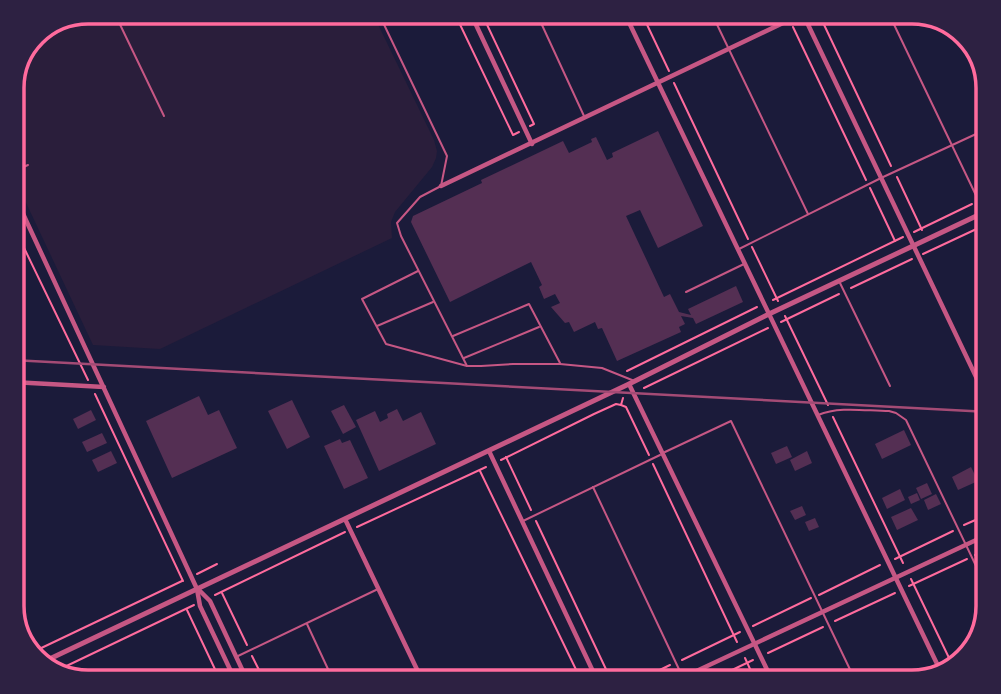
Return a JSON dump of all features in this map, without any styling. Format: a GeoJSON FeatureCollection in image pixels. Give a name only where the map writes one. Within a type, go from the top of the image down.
{"type":"FeatureCollection","features":[{"type":"Feature","properties":{"kind":"street"},"geometry":{"type":"LineString","coordinates":[[476,24],[532,144]]}},
{"type":"Feature","properties":{"kind":"street"},"geometry":{"type":"LineString","coordinates":[[630,24],[937,665]]}},
{"type":"Feature","properties":{"kind":"street"},"geometry":{"type":"LineString","coordinates":[[441,186],[779,24]]}},
{"type":"Feature","properties":{"kind":"street"},"geometry":{"type":"LineString","coordinates":[[808,24],[976,377]]}},
{"type":"Feature","properties":{"kind":"street"},"geometry":{"type":"LineString","coordinates":[[52,658],[632,383],[769,314],[976,216]]}},
{"type":"Feature","properties":{"kind":"street"},"geometry":{"type":"LineString","coordinates":[[25,218],[192,576],[200,602],[231,670]]}},
{"type":"Feature","properties":{"kind":"street"},"geometry":{"type":"LineString","coordinates":[[25,383],[104,387]]}},
{"type":"Feature","properties":{"kind":"street"},"geometry":{"type":"LineString","coordinates":[[632,383],[767,670]]}},
{"type":"Feature","properties":{"kind":"street"},"geometry":{"type":"LineString","coordinates":[[489,451],[592,670]]}},
{"type":"Feature","properties":{"kind":"street"},"geometry":{"type":"LineString","coordinates":[[345,519],[418,670]]}},
{"type":"Feature","properties":{"kind":"street"},"geometry":{"type":"LineString","coordinates":[[702,670],[976,540]]}},
{"type":"Feature","properties":{"kind":"street"},"geometry":{"type":"LineString","coordinates":[[197,589],[207,598],[242,670]]}},
{"type":"Feature","properties":{"kind":"lane"},"geometry":{"type":"LineString","coordinates":[[120,24],[164,116]]}},
{"type":"Feature","properties":{"kind":"lane"},"geometry":{"type":"LineString","coordinates":[[384,24],[447,156],[441,186],[420,197],[397,223],[401,236],[467,366]]}},
{"type":"Feature","properties":{"kind":"lane"},"geometry":{"type":"LineString","coordinates":[[542,24],[585,118]]}},
{"type":"Feature","properties":{"kind":"lane"},"geometry":{"type":"LineString","coordinates":[[717,24],[808,215]]}},
{"type":"Feature","properties":{"kind":"lane"},"geometry":{"type":"LineString","coordinates":[[894,24],[976,197]]}},
{"type":"Feature","properties":{"kind":"lane"},"geometry":{"type":"LineString","coordinates":[[738,249],[976,134]]}},
{"type":"Feature","properties":{"kind":"lane"},"geometry":{"type":"LineString","coordinates":[[686,292],[745,263]]}},
{"type":"Feature","properties":{"kind":"lane"},"geometry":{"type":"LineString","coordinates":[[419,271],[362,299],[386,344],[467,366],[560,364],[602,368],[632,383]]}},
{"type":"Feature","properties":{"kind":"lane"},"geometry":{"type":"LineString","coordinates":[[839,281],[890,386]]}},
{"type":"Feature","properties":{"kind":"lane"},"geometry":{"type":"LineString","coordinates":[[376,326],[434,302]]}},
{"type":"Feature","properties":{"kind":"lane"},"geometry":{"type":"LineString","coordinates":[[452,337],[528,304],[560,364]]}},
{"type":"Feature","properties":{"kind":"lane"},"geometry":{"type":"LineString","coordinates":[[463,358],[540,327]]}},
{"type":"Feature","properties":{"kind":"lane"},"geometry":{"type":"LineString","coordinates":[[817,415],[830,411],[889,411],[906,420],[976,567]]}},
{"type":"Feature","properties":{"kind":"lane"},"geometry":{"type":"LineString","coordinates":[[522,521],[731,421],[850,670]]}},
{"type":"Feature","properties":{"kind":"lane"},"geometry":{"type":"LineString","coordinates":[[593,487],[680,670]]}},
{"type":"Feature","properties":{"kind":"lane"},"geometry":{"type":"LineString","coordinates":[[236,657],[379,589]]}},
{"type":"Feature","properties":{"kind":"lane"},"geometry":{"type":"LineString","coordinates":[[306,623],[328,670]]}},
{"type":"Feature","properties":{"kind":"path"},"geometry":{"type":"LineString","coordinates":[[647,24],[776,299],[976,202]]}},
{"type":"Feature","properties":{"kind":"path"},"geometry":{"type":"LineString","coordinates":[[792,24],[895,241]]}},
{"type":"Feature","properties":{"kind":"path"},"geometry":{"type":"LineString","coordinates":[[824,24],[922,229]]}},
{"type":"Feature","properties":{"kind":"path"},"geometry":{"type":"LineString","coordinates":[[780,323],[976,229]]}},
{"type":"Feature","properties":{"kind":"path"},"geometry":{"type":"LineString","coordinates":[[25,250],[183,580],[41,648]]}},
{"type":"Feature","properties":{"kind":"path"},"geometry":{"type":"LineString","coordinates":[[619,375],[758,307]]}},
{"type":"Feature","properties":{"kind":"path"},"geometry":{"type":"LineString","coordinates":[[784,315],[903,563]]}},
{"type":"Feature","properties":{"kind":"path"},"geometry":{"type":"LineString","coordinates":[[644,388],[768,328]]}},
{"type":"Feature","properties":{"kind":"path"},"geometry":{"type":"LineString","coordinates":[[621,405],[623,398]]}},
{"type":"Feature","properties":{"kind":"path"},"geometry":{"type":"LineString","coordinates":[[501,460],[616,404],[626,407],[737,642]]}},
{"type":"Feature","properties":{"kind":"path"},"geometry":{"type":"LineString","coordinates":[[506,457],[606,670]]}},
{"type":"Feature","properties":{"kind":"path"},"geometry":{"type":"LineString","coordinates":[[207,598],[486,467]]}},
{"type":"Feature","properties":{"kind":"path"},"geometry":{"type":"LineString","coordinates":[[480,470],[576,670]]}},
{"type":"Feature","properties":{"kind":"path"},"geometry":{"type":"LineString","coordinates":[[892,560],[976,520]]}},
{"type":"Feature","properties":{"kind":"path"},"geometry":{"type":"LineString","coordinates":[[908,587],[976,554]]}},
{"type":"Feature","properties":{"kind":"path"},"geometry":{"type":"LineString","coordinates":[[192,576],[217,564]]}},
{"type":"Feature","properties":{"kind":"path"},"geometry":{"type":"LineString","coordinates":[[911,578],[948,658]]}},
{"type":"Feature","properties":{"kind":"path"},"geometry":{"type":"LineString","coordinates":[[222,592],[259,670]]}},
{"type":"Feature","properties":{"kind":"path"},"geometry":{"type":"LineString","coordinates":[[67,665],[200,602]]}},
{"type":"Feature","properties":{"kind":"path"},"geometry":{"type":"LineString","coordinates":[[186,609],[215,670]]}},
{"type":"Feature","properties":{"kind":"path"},"geometry":{"type":"LineString","coordinates":[[660,670],[741,632]]}},
{"type":"Feature","properties":{"kind":"path"},"geometry":{"type":"LineString","coordinates":[[744,657],[750,670]]}},
{"type":"Feature","properties":{"kind":"path"},"geometry":{"type":"LineString","coordinates":[[732,670],[753,660]]}},
{"type":"Feature","properties":{"kind":"shaded area"},"geometry":{"type":"Polygon","coordinates":[[[89,24],[378,24],[437,151],[432,167],[395,212],[391,222],[392,238],[160,349],[93,345],[25,201],[26,76],[29,64],[43,43],[64,29],[89,24]]]}},
{"type":"Feature","properties":{"kind":"building"},"geometry":{"type":"Polygon","coordinates":[[[658,131],[703,226],[658,248],[640,210],[626,216],[664,297],[670,294],[679,312],[691,315],[688,309],[736,286],[743,302],[696,324],[693,318],[681,316],[685,324],[679,327],[681,332],[617,361],[602,328],[598,329],[595,322],[574,332],[569,322],[565,323],[551,307],[560,303],[555,294],[544,299],[539,287],[542,285],[531,262],[450,302],[411,222],[413,216],[563,141],[569,153],[592,142],[591,139],[596,137],[607,160],[613,157],[612,153],[658,131]]]}},
{"type":"Feature","properties":{"kind":"building"},"geometry":{"type":"Polygon","coordinates":[[[199,396],[208,415],[219,410],[237,448],[172,478],[146,421],[199,396]]]}},
{"type":"Feature","properties":{"kind":"building"},"geometry":{"type":"Polygon","coordinates":[[[292,400],[310,437],[287,449],[268,411],[292,400]]]}},
{"type":"Feature","properties":{"kind":"building"},"geometry":{"type":"Polygon","coordinates":[[[344,405],[356,427],[343,434],[331,411],[344,405]]]}},
{"type":"Feature","properties":{"kind":"building"},"geometry":{"type":"Polygon","coordinates":[[[397,409],[403,421],[421,412],[436,444],[379,471],[356,420],[375,411],[380,422],[388,418],[387,414],[397,409]]]}},
{"type":"Feature","properties":{"kind":"building"},"geometry":{"type":"Polygon","coordinates":[[[91,410],[96,420],[78,429],[73,419],[91,410]]]}},
{"type":"Feature","properties":{"kind":"building"},"geometry":{"type":"Polygon","coordinates":[[[904,430],[911,445],[882,459],[875,444],[904,430]]]}},
{"type":"Feature","properties":{"kind":"building"},"geometry":{"type":"Polygon","coordinates":[[[102,433],[107,443],[87,452],[82,442],[102,433]]]}},
{"type":"Feature","properties":{"kind":"building"},"geometry":{"type":"Polygon","coordinates":[[[340,439],[342,443],[350,440],[368,478],[344,489],[324,446],[340,439]]]}},
{"type":"Feature","properties":{"kind":"building"},"geometry":{"type":"Polygon","coordinates":[[[787,446],[792,457],[776,464],[771,453],[787,446]]]}},
{"type":"Feature","properties":{"kind":"building"},"geometry":{"type":"Polygon","coordinates":[[[111,451],[117,463],[98,472],[92,460],[111,451]]]}},
{"type":"Feature","properties":{"kind":"building"},"geometry":{"type":"Polygon","coordinates":[[[807,451],[812,463],[795,471],[790,460],[807,451]]]}},
{"type":"Feature","properties":{"kind":"building"},"geometry":{"type":"Polygon","coordinates":[[[971,467],[976,482],[958,490],[952,477],[971,467]]]}},
{"type":"Feature","properties":{"kind":"building"},"geometry":{"type":"Polygon","coordinates":[[[927,483],[932,494],[921,499],[916,488],[927,483]]]}},
{"type":"Feature","properties":{"kind":"building"},"geometry":{"type":"Polygon","coordinates":[[[900,489],[905,500],[887,509],[882,498],[900,489]]]}},
{"type":"Feature","properties":{"kind":"building"},"geometry":{"type":"Polygon","coordinates":[[[917,493],[920,500],[911,504],[908,497],[917,493]]]}},
{"type":"Feature","properties":{"kind":"building"},"geometry":{"type":"Polygon","coordinates":[[[936,494],[941,504],[928,510],[924,500],[936,494]]]}},
{"type":"Feature","properties":{"kind":"building"},"geometry":{"type":"Polygon","coordinates":[[[802,506],[806,515],[795,520],[790,511],[802,506]]]}},
{"type":"Feature","properties":{"kind":"building"},"geometry":{"type":"Polygon","coordinates":[[[911,508],[918,520],[897,530],[891,517],[911,508]]]}},
{"type":"Feature","properties":{"kind":"building"},"geometry":{"type":"Polygon","coordinates":[[[815,518],[819,527],[809,531],[805,522],[815,518]]]}},
{"type":"Feature","properties":{"kind":"railway"},"geometry":{"type":"LineString","coordinates":[[25,361],[976,411]]}}]}
